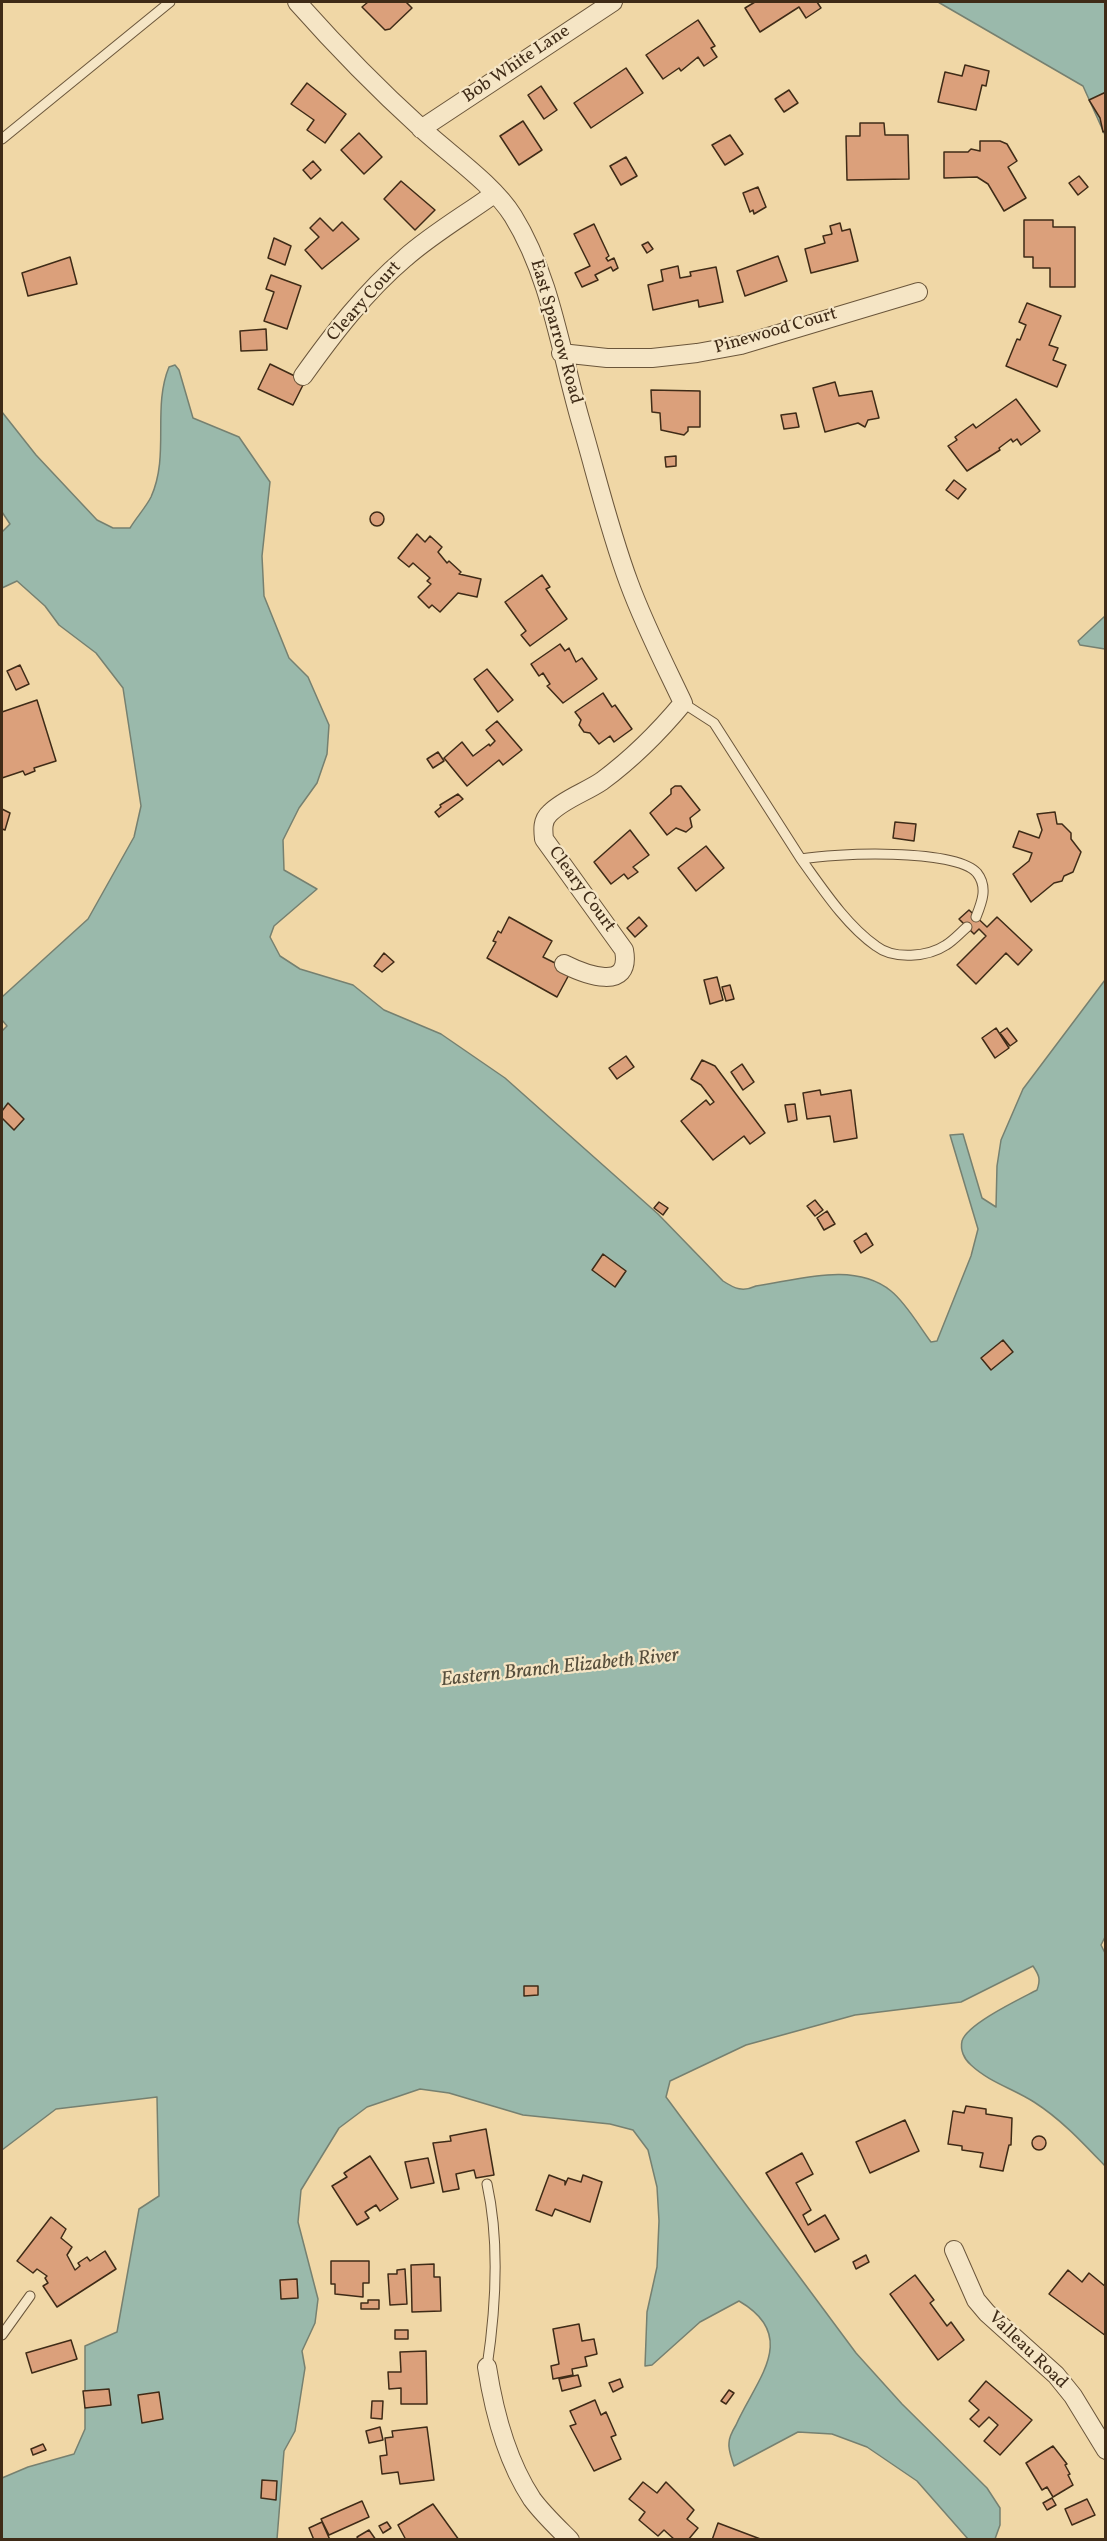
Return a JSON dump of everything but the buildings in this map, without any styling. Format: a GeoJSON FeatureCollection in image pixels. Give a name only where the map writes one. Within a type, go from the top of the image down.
{"type":"FeatureCollection","features":[{"type":"Feature","properties":{"kind":"street","name":"East Sparrow Road"},"geometry":{"type":"LineString","coordinates":[[297,2],[421,129],[495,194],[512,213],[532,250],[544,283],[561,353],[629,584],[654,644],[683,703]]}},
{"type":"Feature","properties":{"kind":"street","name":"Bob White Lane"},"geometry":{"type":"LineString","coordinates":[[421,129],[613,2]]}},
{"type":"Feature","properties":{"kind":"street","name":"Cleary Court"},"geometry":{"type":"LineString","coordinates":[[303,376],[334,333],[383,278],[407,256],[495,194]]}},
{"type":"Feature","properties":{"kind":"street","name":"Pinewood Court"},"geometry":{"type":"LineString","coordinates":[[561,353],[607,358],[652,358],[697,353],[741,345],[918,292]]}},
{"type":"Feature","properties":{"kind":"street","name":"Cleary Court"},"geometry":{"type":"LineString","coordinates":[[564,964],[582,973],[604,978],[615,976],[623,969],[626,960],[624,950],[544,839],[544,821],[550,813],[601,782],[626,762],[657,734],[683,703]]}},
{"type":"Feature","properties":{"kind":"street","name":"Valleau Road"},"geometry":{"type":"LineString","coordinates":[[954,2250],[976,2300],[987,2313],[1056,2375],[1073,2396],[1106,2450]]}},
{"type":"Feature","properties":{"kind":"street"},"geometry":{"type":"LineString","coordinates":[[487,2367],[501,2428],[516,2468],[532,2498],[570,2540]]}},
{"type":"Feature","properties":{"kind":"lane"},"geometry":{"type":"LineString","coordinates":[[2,139],[170,2]]}},
{"type":"Feature","properties":{"kind":"lane"},"geometry":{"type":"LineString","coordinates":[[683,703],[714,723],[801,859],[854,925],[876,947],[888,952],[925,953],[945,945],[967,927]]}},
{"type":"Feature","properties":{"kind":"lane"},"geometry":{"type":"LineString","coordinates":[[801,859],[826,854],[858,853],[950,861],[969,867],[978,874],[983,887],[983,898],[976,917]]}},
{"type":"Feature","properties":{"kind":"lane"},"geometry":{"type":"LineString","coordinates":[[487,2184],[493,2211],[495,2240],[494,2323],[487,2367]]}},
{"type":"Feature","properties":{"kind":"lane"},"geometry":{"type":"LineString","coordinates":[[2,2335],[30,2296]]}},
{"type":"Feature","properties":{"kind":"water"},"geometry":{"type":"Polygon","coordinates":[[[938,2],[1105,2],[1105,135],[1083,86],[938,2]]]}},
{"type":"Feature","properties":{"kind":"water","name":"Eastern Branch Elizabeth River"},"geometry":{"type":"Polygon","coordinates":[[[175,365],[179,370],[193,418],[239,437],[270,482],[262,556],[264,596],[289,658],[308,677],[329,725],[327,754],[317,783],[299,808],[283,840],[284,870],[317,889],[274,926],[270,937],[280,956],[300,969],[353,985],[384,1010],[441,1034],[505,1078],[658,1214],[723,1281],[735,1288],[743,1289],[826,1275],[860,1277],[876,1282],[891,1291],[907,1308],[931,1342],[937,1341],[971,1256],[978,1229],[950,1135],[963,1134],[982,1198],[996,1207],[997,1166],[1001,1140],[1023,1089],[1105,980],[1106,1935],[1101,1945],[1106,1955],[1105,2166],[1054,2116],[1026,2097],[978,2071],[963,2054],[962,2041],[973,2027],[995,2012],[1037,1990],[1039,1977],[1033,1966],[961,2002],[855,2015],[746,2045],[670,2081],[666,2097],[856,2353],[902,2404],[987,2488],[1000,2508],[1000,2525],[995,2539],[968,2539],[917,2481],[867,2447],[832,2434],[798,2432],[734,2466],[729,2449],[730,2439],[768,2360],[770,2344],[767,2329],[757,2315],[739,2301],[700,2322],[652,2365],[645,2366],[647,2312],[657,2267],[659,2221],[657,2187],[648,2150],[633,2130],[610,2124],[523,2115],[449,2093],[420,2089],[367,2107],[339,2128],[301,2190],[298,2222],[318,2299],[315,2323],[302,2351],[305,2368],[295,2431],[284,2451],[277,2539],[2,2540],[2,2478],[28,2467],[74,2454],[85,2429],[85,2346],[117,2332],[139,2209],[159,2196],[157,2097],[56,2109],[2,2150],[2,1031],[7,1026],[2,1020],[2,997],[88,919],[134,837],[141,806],[123,688],[96,653],[59,625],[45,606],[17,581],[2,588],[2,532],[10,524],[2,512],[2,412],[36,455],[97,520],[113,528],[130,528],[149,501],[157,481],[164,383],[169,367],[175,365]]]}},
{"type":"Feature","properties":{"kind":"water"},"geometry":{"type":"Polygon","coordinates":[[[1105,616],[1105,649],[1080,645],[1078,641],[1105,616]]]}}]}
